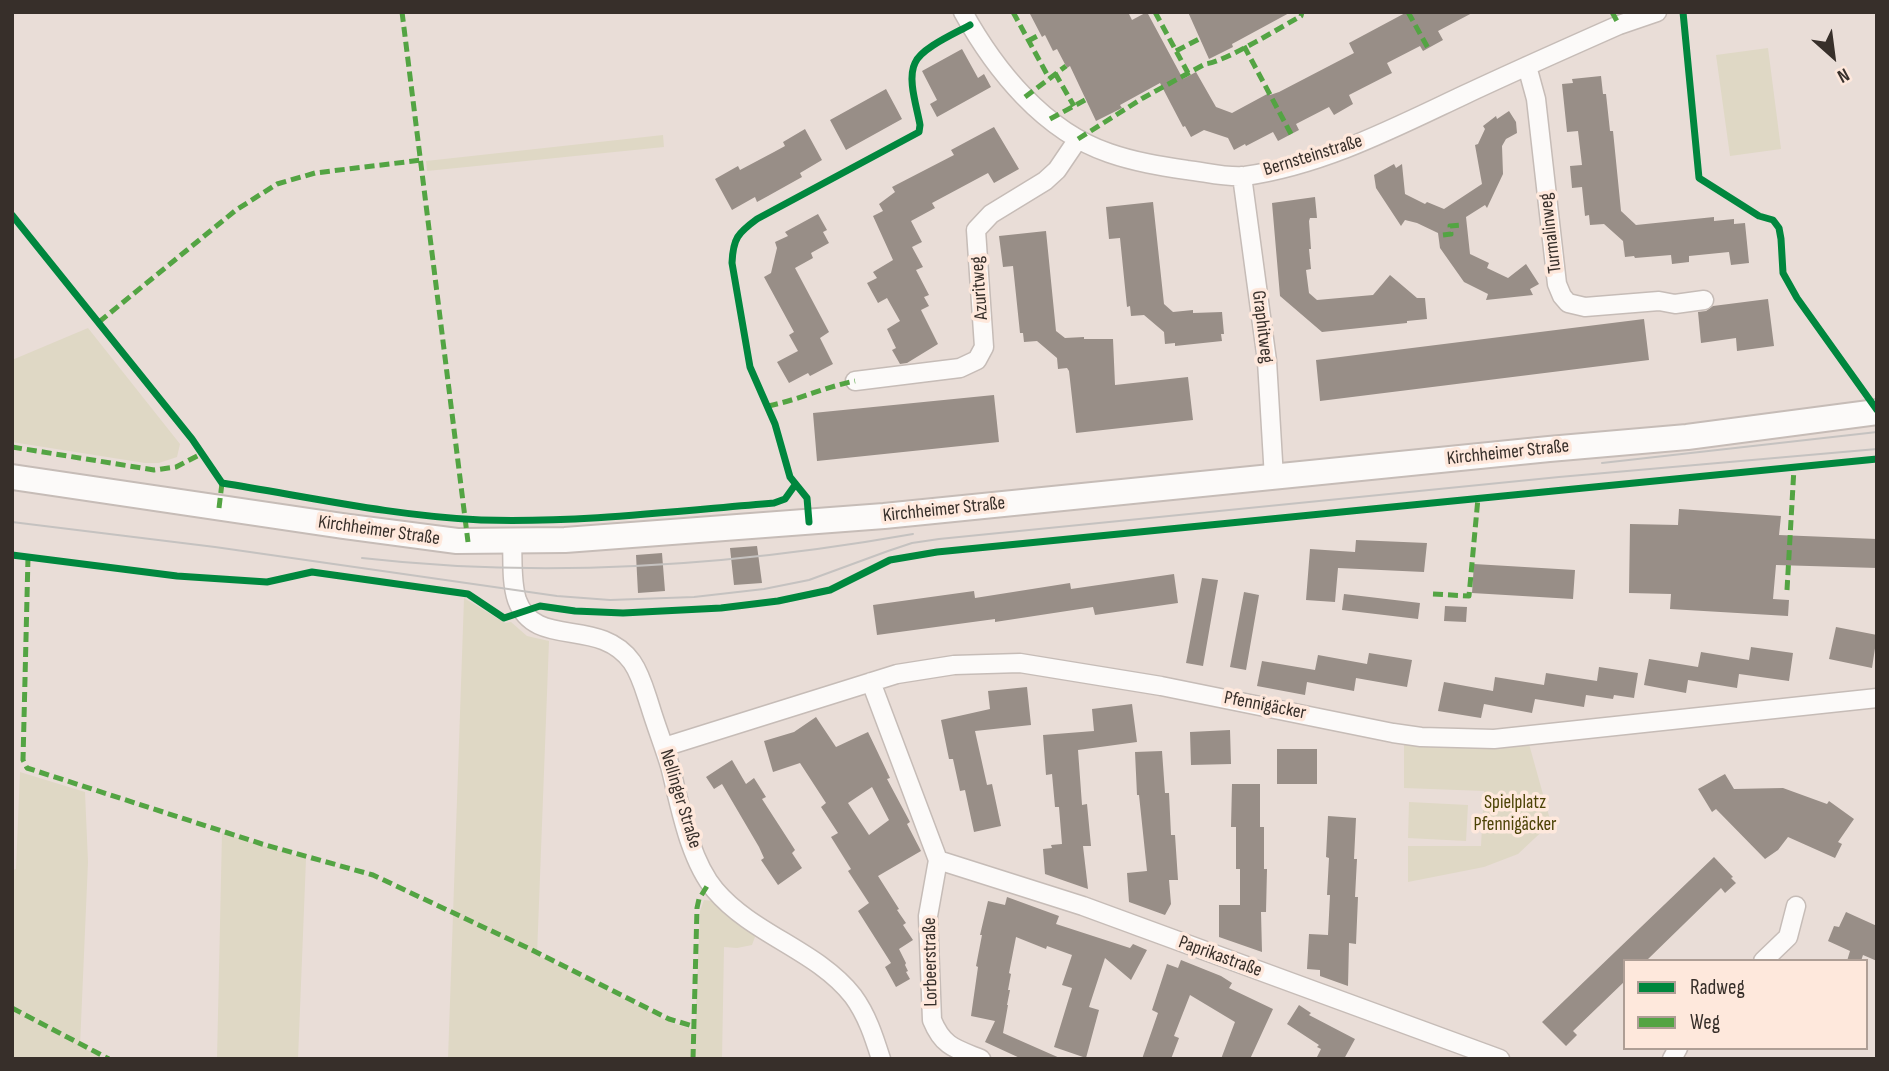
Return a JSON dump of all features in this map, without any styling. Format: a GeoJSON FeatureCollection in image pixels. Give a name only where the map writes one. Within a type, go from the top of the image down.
{"type":"FeatureCollection","features":[{"type":"Feature","properties":{"kind":"main road","name":"Kirchheimer Straße"},"geometry":{"type":"LineString","coordinates":[[12,477],[343,527],[457,541],[512,542],[624,537],[859,518],[1687,437],[1877,412]]}},
{"type":"Feature","properties":{"kind":"street","name":"Bernsteinstraße"},"geometry":{"type":"LineString","coordinates":[[963,12],[993,60],[1025,97],[1078,139],[1107,152],[1150,165],[1242,176],[1295,165],[1354,145],[1619,25],[1657,12]]}},
{"type":"Feature","properties":{"kind":"street","name":"Turmalinweg"},"geometry":{"type":"LineString","coordinates":[[1527,66],[1536,99],[1558,284],[1562,296],[1569,303],[1585,307],[1659,301],[1675,304],[1704,300]]}},
{"type":"Feature","properties":{"kind":"street","name":"Azuritweg"},"geometry":{"type":"LineString","coordinates":[[855,381],[960,368],[977,360],[984,346],[976,230],[991,214],[1045,181],[1057,170],[1078,139]]}},
{"type":"Feature","properties":{"kind":"street","name":"Graphitweg"},"geometry":{"type":"LineString","coordinates":[[1242,176],[1267,360],[1274,478]]}},
{"type":"Feature","properties":{"kind":"street","name":"Nellinger Straße"},"geometry":{"type":"LineString","coordinates":[[512,542],[515,590],[529,620],[540,626],[601,638],[623,652],[639,674],[664,747],[682,816],[709,883],[740,913],[831,974],[853,996],[870,1026],[881,1059]]}},
{"type":"Feature","properties":{"kind":"street","name":"Pfennigäcker"},"geometry":{"type":"LineString","coordinates":[[664,747],[871,682],[932,667],[971,664],[1020,663],[1161,686],[1421,737],[1494,739],[1877,698]]}},
{"type":"Feature","properties":{"kind":"street"},"geometry":{"type":"LineString","coordinates":[[871,682],[938,860]]}},
{"type":"Feature","properties":{"kind":"street","name":"Lorbeerstraße"},"geometry":{"type":"LineString","coordinates":[[938,860],[928,916],[932,1020],[939,1036],[951,1048],[981,1059]]}},
{"type":"Feature","properties":{"kind":"street","name":"Paprikastraße"},"geometry":{"type":"LineString","coordinates":[[938,860],[1083,906],[1500,1059]]}},
{"type":"Feature","properties":{"kind":"street"},"geometry":{"type":"LineString","coordinates":[[1765,959],[1788,937],[1796,906]]}},
{"type":"Feature","properties":{"kind":"green space"},"geometry":{"type":"Polygon","coordinates":[[[1768,48],[1781,149],[1730,156],[1716,55],[1768,48]]]}},
{"type":"Feature","properties":{"kind":"green space"},"geometry":{"type":"Polygon","coordinates":[[[663,135],[664,147],[427,171],[426,161],[663,135]]]}},
{"type":"Feature","properties":{"kind":"green space"},"geometry":{"type":"Polygon","coordinates":[[[88,328],[180,444],[177,457],[159,463],[145,463],[12,442],[12,360],[88,328]]]}},
{"type":"Feature","properties":{"kind":"green space"},"geometry":{"type":"Polygon","coordinates":[[[464,598],[505,623],[511,622],[527,636],[549,641],[537,955],[672,1023],[695,1030],[700,911],[704,900],[712,901],[756,934],[752,945],[724,947],[722,1059],[448,1059],[464,598]]]}},
{"type":"Feature","properties":{"kind":"green space","name":"Spielplatz Pfennigäcker"},"geometry":{"type":"Polygon","coordinates":[[[1404,743],[1496,749],[1529,744],[1551,823],[1518,854],[1484,867],[1408,882],[1408,846],[1481,846],[1484,791],[1404,788],[1404,743]]]}},
{"type":"Feature","properties":{"kind":"green space"},"geometry":{"type":"Polygon","coordinates":[[[20,772],[85,792],[88,862],[80,1046],[104,1059],[12,1059],[12,870],[16,869],[20,772]]]}},
{"type":"Feature","properties":{"kind":"green space"},"geometry":{"type":"Polygon","coordinates":[[[1409,802],[1468,805],[1466,841],[1408,838],[1409,802]]]}},
{"type":"Feature","properties":{"kind":"green space"},"geometry":{"type":"Polygon","coordinates":[[[222,833],[306,859],[298,1059],[217,1059],[222,833]]]}},
{"type":"Feature","properties":{"kind":"building"},"geometry":{"type":"Polygon","coordinates":[[[1029,12],[1128,12],[1132,20],[1147,12],[1183,79],[1196,72],[1216,107],[1232,113],[1354,53],[1349,43],[1407,12],[1474,12],[1438,31],[1443,40],[1423,51],[1420,46],[1387,63],[1392,73],[1349,95],[1353,104],[1334,115],[1329,107],[1296,124],[1299,130],[1278,141],[1273,132],[1234,150],[1228,138],[1204,130],[1191,137],[1160,83],[1096,121],[1070,66],[1067,68],[1057,49],[1053,51],[1045,35],[1042,37],[1029,12]]]}},
{"type":"Feature","properties":{"kind":"building"},"geometry":{"type":"Polygon","coordinates":[[[1188,12],[1291,12],[1209,59],[1188,12]]]}},
{"type":"Feature","properties":{"kind":"building"},"geometry":{"type":"Polygon","coordinates":[[[962,49],[978,78],[984,74],[991,87],[937,117],[930,104],[937,100],[922,71],[962,49]]]}},
{"type":"Feature","properties":{"kind":"building"},"geometry":{"type":"Polygon","coordinates":[[[1601,76],[1610,131],[1613,131],[1621,211],[1636,225],[1714,217],[1714,221],[1734,219],[1734,224],[1745,223],[1749,263],[1731,265],[1729,252],[1689,256],[1689,262],[1672,264],[1671,255],[1625,257],[1623,241],[1604,224],[1590,225],[1589,215],[1585,216],[1582,187],[1572,188],[1570,166],[1582,165],[1578,131],[1567,132],[1562,84],[1573,83],[1572,79],[1601,76]]]}},
{"type":"Feature","properties":{"kind":"building"},"geometry":{"type":"Polygon","coordinates":[[[886,89],[902,119],[846,150],[830,120],[886,89]]]}},
{"type":"Feature","properties":{"kind":"building"},"geometry":{"type":"Polygon","coordinates":[[[1509,111],[1516,122],[1517,133],[1506,139],[1502,146],[1503,174],[1487,208],[1485,205],[1466,217],[1470,254],[1489,263],[1487,268],[1508,278],[1526,264],[1539,284],[1530,289],[1533,295],[1486,300],[1488,294],[1464,282],[1440,248],[1438,233],[1405,220],[1401,226],[1376,188],[1374,175],[1394,164],[1396,168],[1402,164],[1405,194],[1425,204],[1427,202],[1444,209],[1482,184],[1475,145],[1485,129],[1483,126],[1496,116],[1497,119],[1509,111]]]}},
{"type":"Feature","properties":{"kind":"building"},"geometry":{"type":"Polygon","coordinates":[[[994,127],[1019,169],[994,183],[988,173],[932,203],[935,208],[911,221],[922,242],[912,247],[923,267],[916,270],[929,295],[924,297],[929,306],[921,310],[938,344],[907,363],[900,364],[892,350],[896,348],[887,329],[900,321],[887,298],[878,303],[867,283],[877,278],[873,272],[893,260],[873,216],[883,211],[879,204],[895,192],[892,187],[954,155],[951,150],[994,127]]]}},
{"type":"Feature","properties":{"kind":"building"},"geometry":{"type":"Polygon","coordinates":[[[805,129],[822,160],[800,173],[802,177],[768,196],[757,202],[755,197],[732,210],[715,179],[738,166],[740,170],[785,146],[783,142],[805,129]]]}},
{"type":"Feature","properties":{"kind":"building"},"geometry":{"type":"Polygon","coordinates":[[[1315,197],[1317,218],[1310,218],[1309,221],[1311,269],[1306,270],[1309,293],[1317,300],[1373,295],[1390,275],[1417,298],[1425,298],[1427,319],[1322,332],[1280,296],[1272,203],[1315,197]]]}},
{"type":"Feature","properties":{"kind":"building"},"geometry":{"type":"Polygon","coordinates":[[[1153,202],[1164,304],[1173,312],[1222,312],[1222,341],[1175,346],[1175,343],[1165,344],[1164,332],[1144,315],[1131,316],[1130,306],[1127,307],[1120,238],[1109,239],[1106,207],[1153,202]]]}},
{"type":"Feature","properties":{"kind":"building"},"geometry":{"type":"Polygon","coordinates":[[[818,214],[827,230],[823,232],[829,243],[811,253],[813,258],[795,268],[829,332],[820,338],[833,364],[789,383],[777,362],[798,351],[789,335],[794,332],[764,277],[771,273],[777,248],[775,242],[788,236],[785,232],[818,214]]]}},
{"type":"Feature","properties":{"kind":"building"},"geometry":{"type":"Polygon","coordinates":[[[1046,231],[1056,331],[1065,338],[1113,339],[1115,385],[1188,377],[1193,420],[1076,433],[1069,371],[1067,368],[1058,369],[1057,358],[1037,341],[1024,342],[1023,333],[1020,333],[1013,266],[1003,267],[999,236],[1046,231]]]}},
{"type":"Feature","properties":{"kind":"building"},"geometry":{"type":"Polygon","coordinates":[[[1768,299],[1774,346],[1737,351],[1736,338],[1701,343],[1698,312],[1713,306],[1768,299]]]}},
{"type":"Feature","properties":{"kind":"building"},"geometry":{"type":"Polygon","coordinates":[[[1644,319],[1649,360],[1320,401],[1316,360],[1644,319]]]}},
{"type":"Feature","properties":{"kind":"building"},"geometry":{"type":"Polygon","coordinates":[[[994,395],[999,442],[817,461],[813,413],[994,395]]]}},
{"type":"Feature","properties":{"kind":"building"},"geometry":{"type":"Polygon","coordinates":[[[1679,509],[1781,516],[1779,535],[1877,539],[1877,568],[1776,565],[1773,599],[1789,600],[1788,616],[1670,609],[1671,594],[1629,593],[1630,524],[1678,525],[1679,509]]]}},
{"type":"Feature","properties":{"kind":"building"},"geometry":{"type":"Polygon","coordinates":[[[1356,540],[1427,543],[1424,572],[1338,568],[1335,602],[1306,600],[1310,549],[1355,552],[1356,540]]]}},
{"type":"Feature","properties":{"kind":"building"},"geometry":{"type":"Polygon","coordinates":[[[757,546],[762,583],[734,585],[730,548],[757,546]]]}},
{"type":"Feature","properties":{"kind":"building"},"geometry":{"type":"Polygon","coordinates":[[[662,553],[665,591],[638,593],[636,555],[662,553]]]}},
{"type":"Feature","properties":{"kind":"building"},"geometry":{"type":"Polygon","coordinates":[[[1474,564],[1575,570],[1573,599],[1472,593],[1474,564]]]}},
{"type":"Feature","properties":{"kind":"building"},"geometry":{"type":"Polygon","coordinates":[[[1174,574],[1178,603],[1095,615],[1093,607],[995,622],[995,619],[877,635],[873,605],[974,591],[975,598],[1070,583],[1071,589],[1174,574]]]}},
{"type":"Feature","properties":{"kind":"building"},"geometry":{"type":"Polygon","coordinates":[[[1202,578],[1218,580],[1203,666],[1186,663],[1202,578]]]}},
{"type":"Feature","properties":{"kind":"building"},"geometry":{"type":"Polygon","coordinates":[[[1244,592],[1259,595],[1246,670],[1230,667],[1244,592]]]}},
{"type":"Feature","properties":{"kind":"building"},"geometry":{"type":"Polygon","coordinates":[[[1344,594],[1420,603],[1418,619],[1342,610],[1344,594]]]}},
{"type":"Feature","properties":{"kind":"building"},"geometry":{"type":"Polygon","coordinates":[[[1445,606],[1467,607],[1466,622],[1444,621],[1445,606]]]}},
{"type":"Feature","properties":{"kind":"building"},"geometry":{"type":"Polygon","coordinates":[[[1836,627],[1877,635],[1872,668],[1829,659],[1836,627]]]}},
{"type":"Feature","properties":{"kind":"building"},"geometry":{"type":"Polygon","coordinates":[[[1751,647],[1793,653],[1789,681],[1739,674],[1737,688],[1688,680],[1686,693],[1644,685],[1649,659],[1698,667],[1701,652],[1749,660],[1751,647]]]}},
{"type":"Feature","properties":{"kind":"building"},"geometry":{"type":"Polygon","coordinates":[[[1369,653],[1412,660],[1407,687],[1356,678],[1354,691],[1307,682],[1305,695],[1257,686],[1262,661],[1315,670],[1318,655],[1367,664],[1369,653]]]}},
{"type":"Feature","properties":{"kind":"building"},"geometry":{"type":"Polygon","coordinates":[[[1599,667],[1638,673],[1634,698],[1614,695],[1613,699],[1586,695],[1584,707],[1535,699],[1532,713],[1484,704],[1481,718],[1438,711],[1444,682],[1493,691],[1495,677],[1544,685],[1546,673],[1597,681],[1599,667]]]}},
{"type":"Feature","properties":{"kind":"building"},"geometry":{"type":"Polygon","coordinates":[[[1027,687],[1031,725],[975,731],[987,785],[992,784],[1001,826],[974,832],[965,790],[960,791],[953,759],[949,759],[941,720],[990,709],[988,691],[1027,687]]]}},
{"type":"Feature","properties":{"kind":"building"},"geometry":{"type":"Polygon","coordinates":[[[1132,704],[1137,742],[1078,750],[1082,805],[1087,804],[1091,846],[1083,846],[1088,889],[1045,874],[1043,849],[1062,844],[1059,807],[1055,807],[1052,774],[1046,775],[1043,735],[1094,731],[1092,709],[1132,704]]]}},
{"type":"Feature","properties":{"kind":"building"},"geometry":{"type":"Polygon","coordinates":[[[816,717],[836,747],[868,732],[890,778],[887,779],[910,822],[907,824],[921,851],[878,876],[899,909],[897,910],[906,923],[903,925],[913,940],[899,949],[910,979],[896,987],[885,967],[891,963],[858,911],[869,903],[848,871],[851,869],[831,837],[838,833],[821,807],[826,803],[800,763],[773,772],[764,741],[794,732],[816,717]],[[872,787],[848,803],[869,835],[889,820],[872,787]]]}},
{"type":"Feature","properties":{"kind":"building"},"geometry":{"type":"Polygon","coordinates":[[[1230,730],[1231,764],[1191,765],[1190,732],[1230,730]]]}},
{"type":"Feature","properties":{"kind":"building"},"geometry":{"type":"Polygon","coordinates":[[[1277,749],[1317,749],[1317,784],[1277,784],[1277,749]]]}},
{"type":"Feature","properties":{"kind":"building"},"geometry":{"type":"Polygon","coordinates":[[[1162,751],[1165,793],[1169,793],[1171,835],[1175,835],[1178,880],[1169,880],[1171,904],[1165,915],[1129,902],[1127,873],[1147,871],[1137,795],[1135,752],[1162,751]]]}},
{"type":"Feature","properties":{"kind":"building"},"geometry":{"type":"Polygon","coordinates":[[[732,760],[746,784],[754,778],[766,797],[762,799],[795,850],[792,853],[802,868],[778,885],[761,860],[764,858],[759,847],[722,784],[714,789],[706,777],[732,760]]]}},
{"type":"Feature","properties":{"kind":"building"},"geometry":{"type":"Polygon","coordinates":[[[1725,774],[1734,789],[1783,788],[1827,804],[1829,801],[1854,819],[1838,842],[1842,844],[1835,858],[1788,837],[1778,850],[1765,859],[1716,809],[1712,812],[1698,789],[1725,774]]]}},
{"type":"Feature","properties":{"kind":"building"},"geometry":{"type":"Polygon","coordinates":[[[1232,784],[1260,784],[1260,827],[1264,827],[1264,869],[1267,869],[1266,912],[1261,912],[1262,952],[1219,937],[1219,905],[1240,905],[1240,869],[1236,869],[1236,827],[1231,827],[1232,784]]]}},
{"type":"Feature","properties":{"kind":"building"},"geometry":{"type":"Polygon","coordinates":[[[1328,816],[1356,818],[1356,944],[1349,943],[1348,986],[1320,976],[1320,970],[1307,969],[1309,934],[1328,935],[1328,816]]]}},
{"type":"Feature","properties":{"kind":"building"},"geometry":{"type":"Polygon","coordinates":[[[1714,857],[1733,877],[1731,878],[1736,883],[1725,893],[1721,888],[1648,959],[1623,959],[1623,983],[1573,1031],[1577,1035],[1566,1046],[1542,1022],[1714,857]]]}},
{"type":"Feature","properties":{"kind":"building"},"geometry":{"type":"Polygon","coordinates":[[[1007,897],[1059,916],[1056,924],[1130,948],[1133,944],[1147,950],[1131,980],[1105,958],[1089,1007],[1099,1010],[1086,1058],[1054,1047],[1072,988],[1062,985],[1072,955],[1047,946],[1046,949],[1016,937],[1009,973],[1010,990],[1003,1033],[1062,1059],[1022,1059],[985,1042],[995,1021],[971,1016],[980,935],[988,901],[1005,905],[1007,897]]]}},
{"type":"Feature","properties":{"kind":"building"},"geometry":{"type":"Polygon","coordinates":[[[1846,912],[1877,926],[1877,961],[1863,955],[1862,959],[1848,959],[1850,951],[1828,941],[1834,926],[1839,927],[1846,912]]]}},
{"type":"Feature","properties":{"kind":"building"},"geometry":{"type":"Polygon","coordinates":[[[1181,960],[1221,976],[1232,983],[1229,988],[1273,1009],[1250,1059],[1221,1059],[1235,1022],[1190,995],[1174,1036],[1179,1038],[1171,1059],[1142,1059],[1158,1013],[1152,1010],[1167,964],[1178,968],[1181,960]]]}},
{"type":"Feature","properties":{"kind":"building"},"geometry":{"type":"Polygon","coordinates":[[[1299,1005],[1311,1013],[1309,1015],[1355,1039],[1344,1059],[1316,1059],[1321,1049],[1317,1047],[1319,1045],[1287,1024],[1299,1005]]]}},
{"type":"Feature","properties":{"kind":"tram line"},"geometry":{"type":"LineString","coordinates":[[1602,463],[1877,432]]}},
{"type":"Feature","properties":{"kind":"tram line"},"geometry":{"type":"LineString","coordinates":[[12,522],[215,547],[557,596],[610,600],[694,597],[764,589],[809,580],[912,543],[939,539],[1559,477],[1877,449]]}},
{"type":"Feature","properties":{"kind":"tram line"},"geometry":{"type":"LineString","coordinates":[[362,558],[500,568],[638,566],[776,554],[913,534]]}},
{"type":"Feature","properties":{"kind":"marked path"},"geometry":{"type":"LineString","coordinates":[[402,12],[468,542]]}},
{"type":"Feature","properties":{"kind":"marked path"},"geometry":{"type":"LineString","coordinates":[[1013,12],[1049,78]]}},
{"type":"Feature","properties":{"kind":"marked path"},"geometry":{"type":"LineString","coordinates":[[1155,12],[1188,73]]}},
{"type":"Feature","properties":{"kind":"marked path"},"geometry":{"type":"LineString","coordinates":[[1078,139],[1143,98],[1205,64],[1253,43],[1301,16],[1302,12]]}},
{"type":"Feature","properties":{"kind":"marked path"},"geometry":{"type":"LineString","coordinates":[[1408,12],[1428,48]]}},
{"type":"Feature","properties":{"kind":"marked path"},"geometry":{"type":"LineString","coordinates":[[1612,12],[1619,25]]}},
{"type":"Feature","properties":{"kind":"marked path"},"geometry":{"type":"LineString","coordinates":[[1028,41],[1041,34]]}},
{"type":"Feature","properties":{"kind":"marked path"},"geometry":{"type":"LineString","coordinates":[[1176,51],[1199,39]]}},
{"type":"Feature","properties":{"kind":"marked path"},"geometry":{"type":"LineString","coordinates":[[1244,46],[1291,134]]}},
{"type":"Feature","properties":{"kind":"marked path"},"geometry":{"type":"LineString","coordinates":[[1025,97],[1066,66]]}},
{"type":"Feature","properties":{"kind":"marked path"},"geometry":{"type":"LineString","coordinates":[[1055,73],[1074,106]]}},
{"type":"Feature","properties":{"kind":"marked path"},"geometry":{"type":"LineString","coordinates":[[1050,119],[1085,100]]}},
{"type":"Feature","properties":{"kind":"marked path"},"geometry":{"type":"LineString","coordinates":[[99,322],[236,210],[277,184],[315,173],[422,160]]}},
{"type":"Feature","properties":{"kind":"marked path"},"geometry":{"type":"LineString","coordinates":[[1443,235],[1451,234],[1450,226],[1463,225]]}},
{"type":"Feature","properties":{"kind":"marked path"},"geometry":{"type":"LineString","coordinates":[[768,406],[855,381]]}},
{"type":"Feature","properties":{"kind":"marked path"},"geometry":{"type":"LineString","coordinates":[[12,447],[154,470],[176,467],[203,453]]}},
{"type":"Feature","properties":{"kind":"marked path"},"geometry":{"type":"LineString","coordinates":[[1787,590],[1794,468]]}},
{"type":"Feature","properties":{"kind":"marked path"},"geometry":{"type":"LineString","coordinates":[[219,508],[222,483],[220,479]]}},
{"type":"Feature","properties":{"kind":"marked path"},"geometry":{"type":"LineString","coordinates":[[1433,594],[1469,596],[1478,498]]}},
{"type":"Feature","properties":{"kind":"marked path"},"geometry":{"type":"LineString","coordinates":[[28,557],[23,760],[27,768],[262,844],[373,875],[532,950],[669,1019],[693,1026]]}},
{"type":"Feature","properties":{"kind":"marked path"},"geometry":{"type":"LineString","coordinates":[[693,1059],[697,908],[709,883]]}},
{"type":"Feature","properties":{"kind":"marked path"},"geometry":{"type":"LineString","coordinates":[[12,1008],[109,1059]]}},
{"type":"Feature","properties":{"kind":"cycle path"},"geometry":{"type":"LineString","coordinates":[[1683,12],[1699,178],[1759,216],[1773,220],[1779,228],[1783,273],[1797,298],[1877,410]]}},
{"type":"Feature","properties":{"kind":"cycle path"},"geometry":{"type":"LineString","coordinates":[[809,522],[807,498],[790,477],[775,424],[750,367],[732,263],[735,242],[741,232],[757,219],[919,132],[912,85],[915,63],[931,46],[970,25]]}},
{"type":"Feature","properties":{"kind":"cycle path"},"geometry":{"type":"LineString","coordinates":[[12,215],[192,439],[222,483],[352,505],[481,520],[628,516],[774,503],[785,499],[795,485]]}},
{"type":"Feature","properties":{"kind":"cycle path"},"geometry":{"type":"LineString","coordinates":[[12,555],[177,576],[267,582],[312,572],[468,594],[504,618],[540,606],[623,613],[721,608],[778,601],[830,590],[890,560],[937,552],[1877,459]]}}]}
